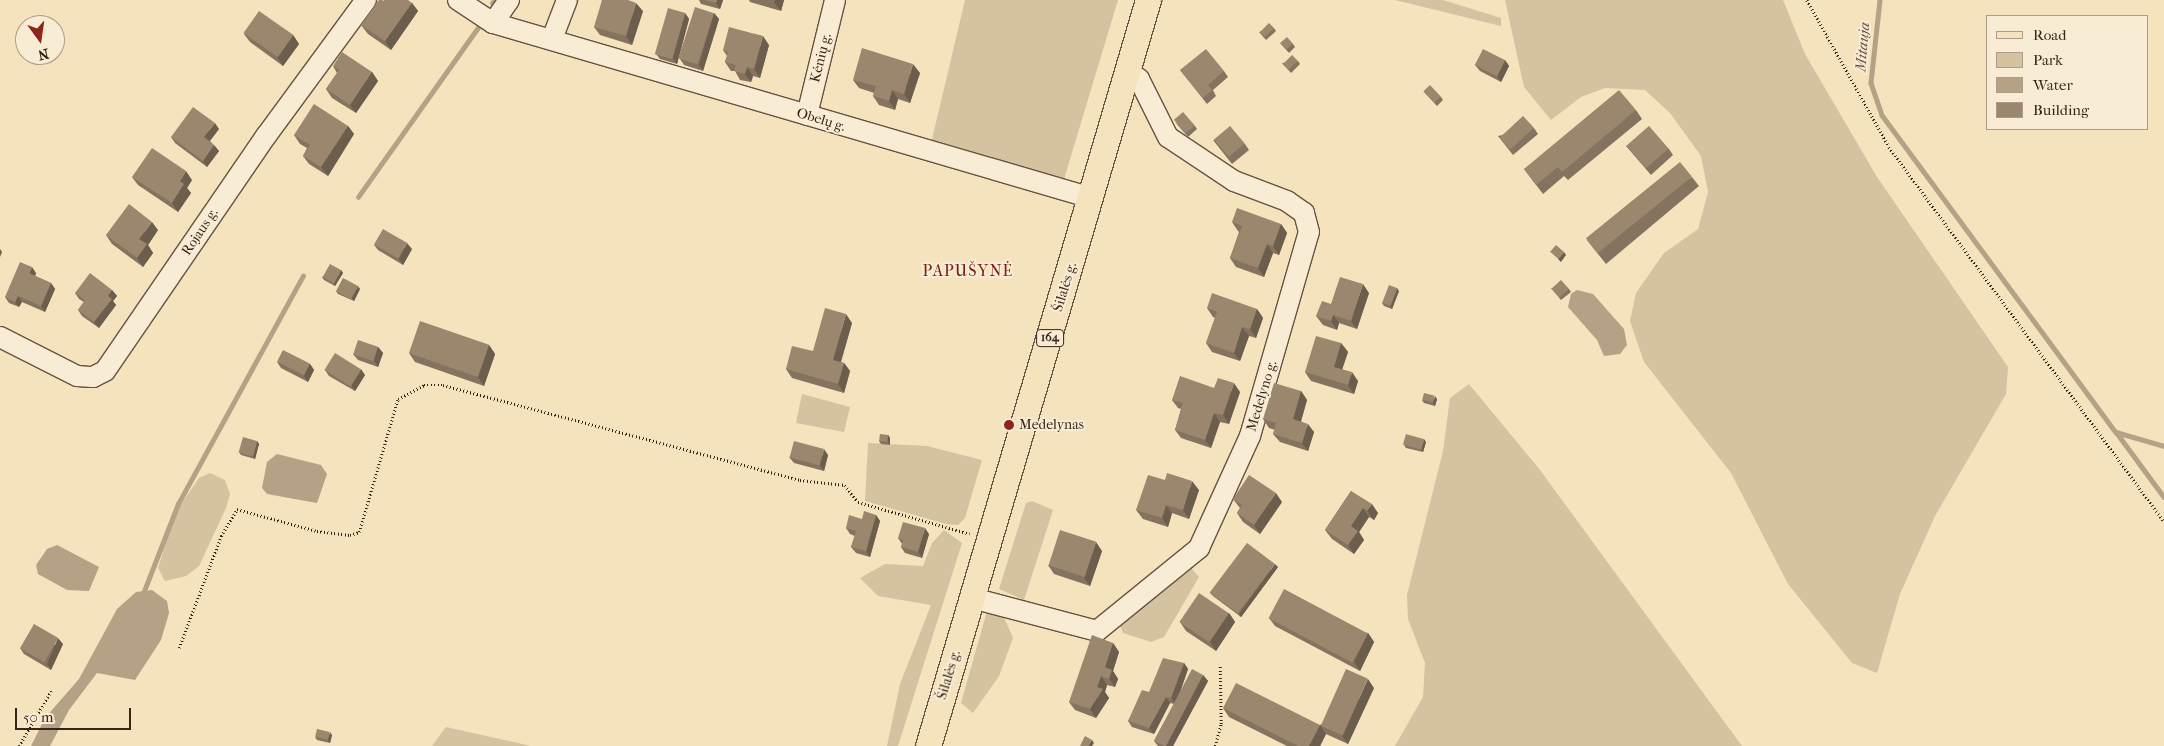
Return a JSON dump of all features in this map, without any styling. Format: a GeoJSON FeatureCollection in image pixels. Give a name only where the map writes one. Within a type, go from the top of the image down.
{"type":"FeatureCollection","features":[{"type":"Feature","properties":{"kind":"main road","name":"Šilalės g."},"geometry":{"type":"LineString","coordinates":[[928,746],[1092,198],[1148,0]]}},
{"type":"Feature","properties":{"kind":"street","name":"Rojaus g."},"geometry":{"type":"LineString","coordinates":[[0,337],[77,376],[93,378],[105,371],[266,136],[366,0]]}},
{"type":"Feature","properties":{"kind":"street","name":"Obelų g."},"geometry":{"type":"LineString","coordinates":[[458,0],[493,23],[1092,198]]}},
{"type":"Feature","properties":{"kind":"street"},"geometry":{"type":"LineString","coordinates":[[493,23],[509,0]]}},
{"type":"Feature","properties":{"kind":"street"},"geometry":{"type":"LineString","coordinates":[[552,39],[567,0]]}},
{"type":"Feature","properties":{"kind":"street","name":"Kėnių g."},"geometry":{"type":"LineString","coordinates":[[807,115],[835,0]]}},
{"type":"Feature","properties":{"kind":"street","name":"Medelyno g."},"geometry":{"type":"LineString","coordinates":[[972,598],[1097,631],[1199,548],[1250,436],[1310,232],[1304,213],[1287,201],[1234,181],[1168,137],[1139,80],[1129,72]]}},
{"type":"Feature","properties":{"kind":"path"},"geometry":{"type":"LineString","coordinates":[[1807,0],[1889,147],[2164,521]]}},
{"type":"Feature","properties":{"kind":"path"},"geometry":{"type":"LineString","coordinates":[[179,648],[221,536],[237,509],[317,530],[350,535],[359,532],[398,399],[424,385],[444,385],[800,480],[844,485],[858,502],[990,538]]}},
{"type":"Feature","properties":{"kind":"path"},"geometry":{"type":"LineString","coordinates":[[1215,746],[1221,724],[1220,665]]}},
{"type":"Feature","properties":{"kind":"path"},"geometry":{"type":"LineString","coordinates":[[19,746],[51,691]]}},
{"type":"Feature","properties":{"kind":"green space"},"geometry":{"type":"Polygon","coordinates":[[[965,0],[1118,0],[1061,189],[929,152],[965,0]]]}},
{"type":"Feature","properties":{"kind":"green space"},"geometry":{"type":"Polygon","coordinates":[[[1395,0],[1443,0],[1501,18],[1501,26],[1395,0]]]}},
{"type":"Feature","properties":{"kind":"green space"},"geometry":{"type":"Polygon","coordinates":[[[1505,0],[1783,0],[1805,54],[1877,177],[2008,367],[2006,394],[1935,516],[1900,594],[1877,673],[1852,663],[1788,584],[1731,473],[1644,362],[1630,321],[1636,293],[1664,253],[1698,229],[1708,192],[1701,156],[1670,113],[1645,90],[1605,88],[1581,97],[1551,120],[1524,87],[1505,0]]]}},
{"type":"Feature","properties":{"kind":"green space"},"geometry":{"type":"Polygon","coordinates":[[[1469,384],[1540,470],[1742,746],[1395,746],[1423,697],[1425,663],[1408,619],[1407,595],[1443,451],[1450,398],[1469,384]]]}},
{"type":"Feature","properties":{"kind":"green space"},"geometry":{"type":"Polygon","coordinates":[[[802,394],[850,407],[844,432],[796,423],[802,394]]]}},
{"type":"Feature","properties":{"kind":"green space"},"geometry":{"type":"Polygon","coordinates":[[[868,443],[927,446],[982,460],[965,518],[958,525],[946,524],[865,501],[868,443]]]}},
{"type":"Feature","properties":{"kind":"green space"},"geometry":{"type":"Polygon","coordinates":[[[210,473],[225,480],[230,494],[226,508],[199,566],[186,576],[165,581],[158,568],[175,513],[199,478],[210,473]]]}},
{"type":"Feature","properties":{"kind":"green space"},"geometry":{"type":"Polygon","coordinates":[[[1032,501],[1053,510],[1024,600],[999,589],[1026,503],[1032,501]]]}},
{"type":"Feature","properties":{"kind":"green space"},"geometry":{"type":"Polygon","coordinates":[[[944,530],[962,543],[898,746],[887,746],[900,684],[931,605],[878,596],[860,578],[885,564],[923,566],[932,543],[944,530]]]}},
{"type":"Feature","properties":{"kind":"green space"},"geometry":{"type":"Polygon","coordinates":[[[1188,565],[1199,577],[1164,637],[1151,642],[1123,633],[1119,623],[1188,565]]]}},
{"type":"Feature","properties":{"kind":"green space"},"geometry":{"type":"Polygon","coordinates":[[[987,611],[1002,613],[1013,638],[999,676],[973,713],[961,703],[987,611]]]}},
{"type":"Feature","properties":{"kind":"green space"},"geometry":{"type":"Polygon","coordinates":[[[446,727],[531,746],[432,746],[446,727]]]}},
{"type":"Feature","properties":{"kind":"water"},"geometry":{"type":"Polygon","coordinates":[[[1577,290],[1593,294],[1624,329],[1627,345],[1620,354],[1604,356],[1597,340],[1568,307],[1571,294],[1577,290]]]}},
{"type":"Feature","properties":{"kind":"water"},"geometry":{"type":"Polygon","coordinates":[[[277,454],[321,465],[327,474],[317,503],[267,494],[262,488],[267,462],[277,454]]]}},
{"type":"Feature","properties":{"kind":"water"},"geometry":{"type":"Polygon","coordinates":[[[57,545],[99,567],[89,591],[67,590],[38,574],[36,565],[47,549],[57,545]]]}},
{"type":"Feature","properties":{"kind":"water"},"geometry":{"type":"Polygon","coordinates":[[[152,590],[167,601],[169,613],[161,640],[135,680],[97,673],[69,710],[50,746],[31,746],[45,718],[79,679],[117,609],[136,592],[152,590]]]}},
{"type":"Feature","properties":{"kind":"building"},"geometry":{"type":"Polygon","coordinates":[[[379,0],[408,0],[412,3],[385,41],[361,25],[379,0]]]}},
{"type":"Feature","properties":{"kind":"building"},"geometry":{"type":"Polygon","coordinates":[[[602,0],[628,0],[636,3],[626,36],[594,27],[602,0]]]}},
{"type":"Feature","properties":{"kind":"building"},"geometry":{"type":"Polygon","coordinates":[[[705,0],[717,0],[716,3],[705,0]]]}},
{"type":"Feature","properties":{"kind":"building"},"geometry":{"type":"Polygon","coordinates":[[[695,7],[714,13],[697,65],[678,58],[695,7]]]}},
{"type":"Feature","properties":{"kind":"building"},"geometry":{"type":"Polygon","coordinates":[[[668,8],[685,13],[672,59],[655,54],[668,8]]]}},
{"type":"Feature","properties":{"kind":"building"},"geometry":{"type":"Polygon","coordinates":[[[259,11],[293,35],[278,57],[244,33],[259,11]]]}},
{"type":"Feature","properties":{"kind":"building"},"geometry":{"type":"Polygon","coordinates":[[[1269,23],[1274,28],[1265,37],[1260,32],[1269,23]]]}},
{"type":"Feature","properties":{"kind":"building"},"geometry":{"type":"Polygon","coordinates":[[[729,27],[763,36],[754,69],[747,67],[745,74],[734,71],[736,65],[725,62],[728,52],[723,50],[729,27]]]}},
{"type":"Feature","properties":{"kind":"building"},"geometry":{"type":"Polygon","coordinates":[[[1287,37],[1293,44],[1286,50],[1280,43],[1287,37]]]}},
{"type":"Feature","properties":{"kind":"building"},"geometry":{"type":"Polygon","coordinates":[[[862,48],[913,64],[904,94],[892,90],[889,101],[873,96],[876,86],[853,80],[862,48]]]}},
{"type":"Feature","properties":{"kind":"building"},"geometry":{"type":"Polygon","coordinates":[[[1206,49],[1224,71],[1208,85],[1212,90],[1203,98],[1180,70],[1206,49]]]}},
{"type":"Feature","properties":{"kind":"building"},"geometry":{"type":"Polygon","coordinates":[[[1483,49],[1505,60],[1497,76],[1475,65],[1483,49]]]}},
{"type":"Feature","properties":{"kind":"building"},"geometry":{"type":"Polygon","coordinates":[[[342,52],[372,72],[350,105],[326,89],[339,70],[333,66],[342,52]]]}},
{"type":"Feature","properties":{"kind":"building"},"geometry":{"type":"Polygon","coordinates":[[[1292,55],[1298,61],[1288,70],[1283,64],[1292,55]]]}},
{"type":"Feature","properties":{"kind":"building"},"geometry":{"type":"Polygon","coordinates":[[[1430,85],[1441,97],[1434,103],[1423,91],[1430,85]]]}},
{"type":"Feature","properties":{"kind":"building"},"geometry":{"type":"Polygon","coordinates":[[[1619,90],[1636,110],[1562,172],[1558,167],[1536,185],[1524,169],[1619,90]]]}},
{"type":"Feature","properties":{"kind":"building"},"geometry":{"type":"Polygon","coordinates":[[[314,104],[348,126],[321,167],[303,156],[310,145],[294,135],[314,104]]]}},
{"type":"Feature","properties":{"kind":"building"},"geometry":{"type":"Polygon","coordinates":[[[193,107],[215,123],[204,137],[214,145],[203,161],[171,137],[193,107]]]}},
{"type":"Feature","properties":{"kind":"building"},"geometry":{"type":"Polygon","coordinates":[[[1183,112],[1195,126],[1186,133],[1174,120],[1183,112]]]}},
{"type":"Feature","properties":{"kind":"building"},"geometry":{"type":"Polygon","coordinates":[[[1523,116],[1534,128],[1511,150],[1500,138],[1523,116]]]}},
{"type":"Feature","properties":{"kind":"building"},"geometry":{"type":"Polygon","coordinates":[[[1230,126],[1245,144],[1229,157],[1214,139],[1230,126]]]}},
{"type":"Feature","properties":{"kind":"building"},"geometry":{"type":"Polygon","coordinates":[[[1649,126],[1669,149],[1646,168],[1626,146],[1649,126]]]}},
{"type":"Feature","properties":{"kind":"building"},"geometry":{"type":"Polygon","coordinates":[[[152,148],[186,171],[180,181],[184,184],[172,203],[132,177],[152,148]]]}},
{"type":"Feature","properties":{"kind":"building"},"geometry":{"type":"Polygon","coordinates":[[[1680,162],[1692,177],[1598,253],[1586,238],[1680,162]]]}},
{"type":"Feature","properties":{"kind":"building"},"geometry":{"type":"Polygon","coordinates":[[[129,204],[152,222],[139,239],[147,244],[137,258],[106,235],[129,204]]]}},
{"type":"Feature","properties":{"kind":"building"},"geometry":{"type":"Polygon","coordinates":[[[1237,208],[1281,224],[1273,246],[1267,244],[1258,268],[1230,258],[1242,226],[1232,222],[1237,208]]]}},
{"type":"Feature","properties":{"kind":"building"},"geometry":{"type":"Polygon","coordinates":[[[383,229],[407,243],[398,259],[374,245],[383,229]]]}},
{"type":"Feature","properties":{"kind":"building"},"geometry":{"type":"Polygon","coordinates":[[[1556,245],[1564,252],[1558,259],[1550,252],[1556,245]]]}},
{"type":"Feature","properties":{"kind":"building"},"geometry":{"type":"Polygon","coordinates":[[[20,262],[32,267],[29,273],[51,283],[41,306],[18,296],[15,302],[5,297],[20,262]]]}},
{"type":"Feature","properties":{"kind":"building"},"geometry":{"type":"Polygon","coordinates":[[[330,264],[341,270],[334,283],[323,277],[330,264]]]}},
{"type":"Feature","properties":{"kind":"building"},"geometry":{"type":"Polygon","coordinates":[[[90,273],[112,290],[108,296],[112,299],[94,322],[78,310],[85,300],[75,293],[90,273]]]}},
{"type":"Feature","properties":{"kind":"building"},"geometry":{"type":"Polygon","coordinates":[[[1340,277],[1363,284],[1351,321],[1333,315],[1331,321],[1316,316],[1322,301],[1331,304],[1340,277]]]}},
{"type":"Feature","properties":{"kind":"building"},"geometry":{"type":"Polygon","coordinates":[[[343,278],[358,286],[351,299],[336,291],[343,278]]]}},
{"type":"Feature","properties":{"kind":"building"},"geometry":{"type":"Polygon","coordinates":[[[1561,280],[1569,289],[1559,298],[1551,289],[1561,280]]]}},
{"type":"Feature","properties":{"kind":"building"},"geometry":{"type":"Polygon","coordinates":[[[1389,285],[1397,288],[1391,306],[1382,303],[1389,285]]]}},
{"type":"Feature","properties":{"kind":"building"},"geometry":{"type":"Polygon","coordinates":[[[1212,293],[1257,309],[1250,329],[1242,327],[1234,353],[1206,343],[1217,312],[1207,308],[1212,293]]]}},
{"type":"Feature","properties":{"kind":"building"},"geometry":{"type":"Polygon","coordinates":[[[825,308],[846,314],[833,360],[844,363],[838,384],[786,369],[792,346],[813,351],[825,308]]]}},
{"type":"Feature","properties":{"kind":"building"},"geometry":{"type":"Polygon","coordinates":[[[420,321],[489,345],[478,377],[409,353],[420,321]]]}},
{"type":"Feature","properties":{"kind":"building"},"geometry":{"type":"Polygon","coordinates":[[[1316,336],[1341,343],[1334,367],[1352,372],[1348,385],[1305,372],[1316,336]]]}},
{"type":"Feature","properties":{"kind":"building"},"geometry":{"type":"Polygon","coordinates":[[[358,340],[378,347],[373,361],[353,354],[358,340]]]}},
{"type":"Feature","properties":{"kind":"building"},"geometry":{"type":"Polygon","coordinates":[[[283,350],[310,364],[304,375],[277,362],[283,350]]]}},
{"type":"Feature","properties":{"kind":"building"},"geometry":{"type":"Polygon","coordinates":[[[335,353],[361,369],[351,386],[324,370],[335,353]]]}},
{"type":"Feature","properties":{"kind":"building"},"geometry":{"type":"Polygon","coordinates":[[[1180,376],[1214,388],[1218,378],[1234,383],[1223,415],[1214,413],[1205,440],[1175,430],[1183,403],[1172,400],[1180,376]]]}},
{"type":"Feature","properties":{"kind":"building"},"geometry":{"type":"Polygon","coordinates":[[[1274,383],[1301,391],[1293,419],[1308,424],[1302,443],[1273,434],[1276,423],[1263,419],[1274,383]]]}},
{"type":"Feature","properties":{"kind":"building"},"geometry":{"type":"Polygon","coordinates":[[[1424,393],[1435,396],[1433,403],[1422,400],[1424,393]]]}},
{"type":"Feature","properties":{"kind":"building"},"geometry":{"type":"Polygon","coordinates":[[[880,434],[888,435],[887,442],[879,441],[880,434]]]}},
{"type":"Feature","properties":{"kind":"building"},"geometry":{"type":"Polygon","coordinates":[[[1406,434],[1424,439],[1421,450],[1403,445],[1406,434]]]}},
{"type":"Feature","properties":{"kind":"building"},"geometry":{"type":"Polygon","coordinates":[[[243,437],[257,441],[253,457],[239,452],[243,437]]]}},
{"type":"Feature","properties":{"kind":"building"},"geometry":{"type":"Polygon","coordinates":[[[794,441],[824,449],[820,465],[790,457],[794,441]]]}},
{"type":"Feature","properties":{"kind":"building"},"geometry":{"type":"Polygon","coordinates":[[[1167,473],[1192,481],[1183,510],[1166,505],[1162,518],[1136,510],[1148,475],[1165,480],[1167,473]]]}},
{"type":"Feature","properties":{"kind":"building"},"geometry":{"type":"Polygon","coordinates":[[[1249,475],[1276,493],[1254,525],[1237,513],[1242,505],[1233,499],[1249,475]]]}},
{"type":"Feature","properties":{"kind":"building"},"geometry":{"type":"Polygon","coordinates":[[[1351,491],[1372,504],[1367,511],[1363,508],[1351,526],[1358,531],[1348,545],[1325,530],[1351,491]]]}},
{"type":"Feature","properties":{"kind":"building"},"geometry":{"type":"Polygon","coordinates":[[[864,511],[876,515],[866,551],[851,547],[856,531],[846,528],[849,515],[862,519],[864,511]]]}},
{"type":"Feature","properties":{"kind":"building"},"geometry":{"type":"Polygon","coordinates":[[[903,522],[925,528],[918,552],[901,547],[903,540],[898,538],[903,522]]]}},
{"type":"Feature","properties":{"kind":"building"},"geometry":{"type":"Polygon","coordinates":[[[1060,530],[1096,542],[1085,577],[1049,565],[1060,530]]]}},
{"type":"Feature","properties":{"kind":"building"},"geometry":{"type":"Polygon","coordinates":[[[1247,543],[1275,564],[1238,614],[1210,593],[1247,543]]]}},
{"type":"Feature","properties":{"kind":"building"},"geometry":{"type":"Polygon","coordinates":[[[1284,589],[1368,634],[1352,663],[1269,618],[1284,589]]]}},
{"type":"Feature","properties":{"kind":"building"},"geometry":{"type":"Polygon","coordinates":[[[1199,593],[1229,613],[1209,642],[1179,622],[1199,593]]]}},
{"type":"Feature","properties":{"kind":"building"},"geometry":{"type":"Polygon","coordinates":[[[34,624],[58,638],[44,662],[20,648],[34,624]]]}},
{"type":"Feature","properties":{"kind":"building"},"geometry":{"type":"Polygon","coordinates":[[[1092,635],[1113,643],[1105,667],[1112,670],[1109,679],[1101,676],[1097,687],[1103,689],[1090,709],[1069,702],[1092,635]]]}},
{"type":"Feature","properties":{"kind":"building"},"geometry":{"type":"Polygon","coordinates":[[[1163,658],[1184,663],[1171,698],[1166,697],[1149,728],[1128,721],[1142,690],[1149,692],[1163,658]]]}},
{"type":"Feature","properties":{"kind":"building"},"geometry":{"type":"Polygon","coordinates":[[[1192,669],[1203,675],[1166,746],[1164,746],[1154,741],[1192,669]]]}},
{"type":"Feature","properties":{"kind":"building"},"geometry":{"type":"Polygon","coordinates":[[[1346,669],[1368,679],[1343,735],[1321,726],[1346,669]]]}},
{"type":"Feature","properties":{"kind":"building"},"geometry":{"type":"Polygon","coordinates":[[[1236,683],[1320,725],[1309,746],[1298,746],[1223,708],[1236,683]]]}},
{"type":"Feature","properties":{"kind":"building"},"geometry":{"type":"Polygon","coordinates":[[[317,729],[330,732],[328,740],[315,737],[317,729]]]}},
{"type":"Feature","properties":{"kind":"building"},"geometry":{"type":"Polygon","coordinates":[[[1085,736],[1092,740],[1088,746],[1080,746],[1085,736]]]}},
{"type":"Feature","properties":{"kind":"waterway"},"geometry":{"type":"LineString","coordinates":[[492,3],[495,0]]}},
{"type":"Feature","properties":{"kind":"waterway","name":"Mitauja"},"geometry":{"type":"LineString","coordinates":[[1880,0],[1871,83],[1882,115],[2116,432],[2164,446]]}},
{"type":"Feature","properties":{"kind":"waterway"},"geometry":{"type":"LineString","coordinates":[[358,197],[480,25]]}},
{"type":"Feature","properties":{"kind":"waterway"},"geometry":{"type":"LineString","coordinates":[[144,591],[178,504],[303,276]]}},
{"type":"Feature","properties":{"kind":"waterway"},"geometry":{"type":"LineString","coordinates":[[2117,433],[2164,497]]}},
{"type":"Feature","properties":{"kind":"place","name":"Medelynas"},"geometry":{"type":"Point","coordinates":[1009,425]}},
{"type":"Feature","properties":{"kind":"district","name":"PAPUŠYNĖ"},"geometry":{"type":"Point","coordinates":[968,271]}}]}
